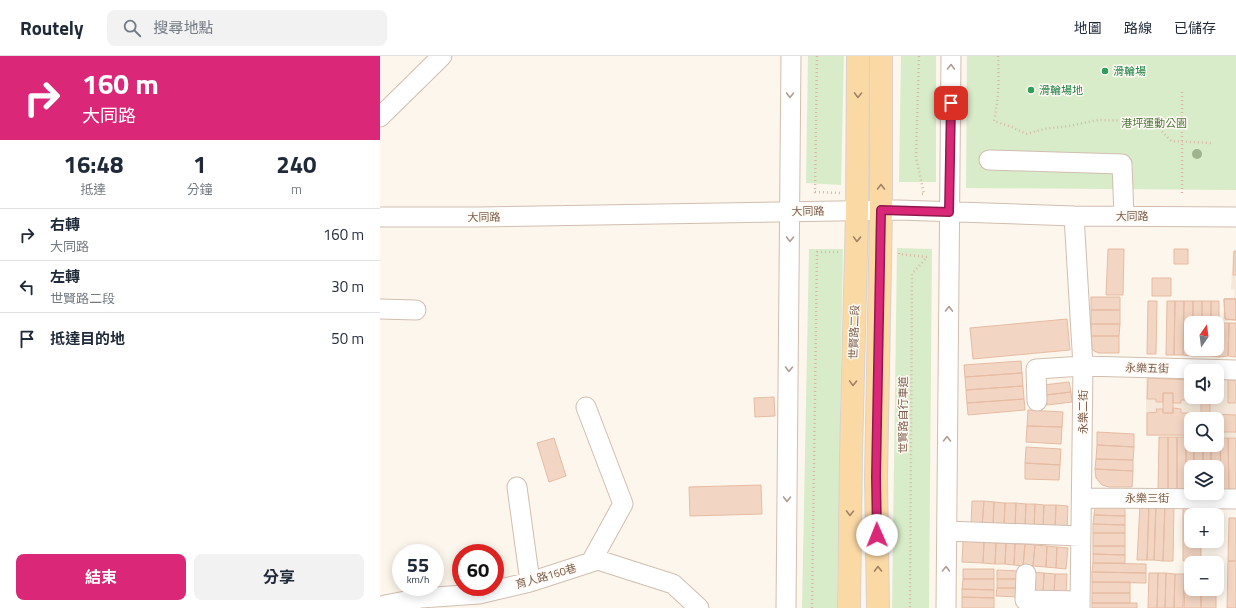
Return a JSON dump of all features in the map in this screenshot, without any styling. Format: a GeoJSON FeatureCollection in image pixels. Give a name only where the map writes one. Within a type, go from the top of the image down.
{"type":"FeatureCollection","features":[{"type":"Feature","properties":{"kind":"main road","name":"世賢路二段"},"geometry":{"type":"LineString","coordinates":[[849,608],[857,211],[858,56]]}},
{"type":"Feature","properties":{"kind":"main road"},"geometry":{"type":"LineString","coordinates":[[878,608],[876,477],[881,210],[881,56]]}},
{"type":"Feature","properties":{"kind":"street"},"geometry":{"type":"LineString","coordinates":[[786,608],[791,56]]}},
{"type":"Feature","properties":{"kind":"street"},"geometry":{"type":"LineString","coordinates":[[946,608],[951,56]]}},
{"type":"Feature","properties":{"kind":"street"},"geometry":{"type":"LineString","coordinates":[[380,117],[435,58]]}},
{"type":"Feature","properties":{"kind":"street"},"geometry":{"type":"LineString","coordinates":[[989,160],[1122,164],[1124,216]]}},
{"type":"Feature","properties":{"kind":"street","name":"大同路"},"geometry":{"type":"LineString","coordinates":[[380,217],[478,217],[840,210],[1074,216],[1236,217]]}},
{"type":"Feature","properties":{"kind":"street","name":"永樂二街"},"geometry":{"type":"LineString","coordinates":[[1074,216],[1083,366],[1080,605]]}},
{"type":"Feature","properties":{"kind":"street"},"geometry":{"type":"LineString","coordinates":[[380,309],[416,310]]}},
{"type":"Feature","properties":{"kind":"street","name":"永樂五街"},"geometry":{"type":"LineString","coordinates":[[1037,401],[1036,369],[1083,366],[1236,370]]}},
{"type":"Feature","properties":{"kind":"street"},"geometry":{"type":"LineString","coordinates":[[586,407],[623,504],[591,562]]}},
{"type":"Feature","properties":{"kind":"street"},"geometry":{"type":"LineString","coordinates":[[517,488],[530,582]]}},
{"type":"Feature","properties":{"kind":"street","name":"永樂三街"},"geometry":{"type":"LineString","coordinates":[[1082,498],[1236,499]]}},
{"type":"Feature","properties":{"kind":"street"},"geometry":{"type":"LineString","coordinates":[[947,531],[1081,536]]}},
{"type":"Feature","properties":{"kind":"street","name":"育人路160巷"},"geometry":{"type":"LineString","coordinates":[[380,607],[421,598],[479,594],[530,582],[598,560],[673,584],[699,608]]}},
{"type":"Feature","properties":{"kind":"street"},"geometry":{"type":"LineString","coordinates":[[1026,574],[1025,600],[1080,605]]}},
{"type":"Feature","properties":{"kind":"path"},"geometry":{"type":"LineString","coordinates":[[817,56],[815,192],[841,193]]}},
{"type":"Feature","properties":{"kind":"path"},"geometry":{"type":"LineString","coordinates":[[918,56],[916,157],[924,194],[918,194]]}},
{"type":"Feature","properties":{"kind":"path"},"geometry":{"type":"LineString","coordinates":[[998,56],[998,102],[994,121],[1012,127],[1026,134],[1044,129],[1098,120],[1130,121],[1158,127],[1171,141],[1211,143]]}},
{"type":"Feature","properties":{"kind":"path"},"geometry":{"type":"LineString","coordinates":[[1182,89],[1182,193]]}},
{"type":"Feature","properties":{"kind":"path"},"geometry":{"type":"LineString","coordinates":[[812,608],[817,252],[841,252]]}},
{"type":"Feature","properties":{"kind":"path","name":"世賢路自行車道"},"geometry":{"type":"LineString","coordinates":[[899,254],[927,257],[912,274],[910,608]]}},
{"type":"Feature","properties":{"kind":"shaded area"},"geometry":{"type":"Polygon","coordinates":[[[1233,251],[1236,251],[1236,321],[1224,321],[1224,298],[1234,298],[1235,290],[1231,289],[1233,251]]]}},
{"type":"Feature","properties":{"kind":"shaded area"},"geometry":{"type":"Polygon","coordinates":[[[1146,376],[1184,377],[1184,404],[1224,404],[1224,377],[1236,377],[1236,437],[1224,437],[1224,412],[1184,412],[1184,436],[1146,436],[1146,376]]]}},
{"type":"Feature","properties":{"kind":"green space"},"geometry":{"type":"Polygon","coordinates":[[[808,56],[844,56],[841,185],[806,183],[808,56]]]}},
{"type":"Feature","properties":{"kind":"green space"},"geometry":{"type":"Polygon","coordinates":[[[901,56],[936,56],[936,182],[899,182],[901,56]]]}},
{"type":"Feature","properties":{"kind":"green space","name":"港坪運動公園"},"geometry":{"type":"Polygon","coordinates":[[[967,56],[1236,56],[1236,190],[966,188],[967,56]]]}},
{"type":"Feature","properties":{"kind":"green space"},"geometry":{"type":"Polygon","coordinates":[[[897,248],[932,249],[929,608],[892,608],[897,248]]]}},
{"type":"Feature","properties":{"kind":"green space"},"geometry":{"type":"Polygon","coordinates":[[[809,249],[843,249],[837,608],[802,608],[809,249]]]}},
{"type":"Feature","properties":{"kind":"building"},"geometry":{"type":"Polygon","coordinates":[[[1108,249],[1124,249],[1123,295],[1106,295],[1108,249]]]}},
{"type":"Feature","properties":{"kind":"building"},"geometry":{"type":"Polygon","coordinates":[[[1174,249],[1188,249],[1188,264],[1174,264],[1174,249]]]}},
{"type":"Feature","properties":{"kind":"building"},"geometry":{"type":"Polygon","coordinates":[[[1234,251],[1236,251],[1236,275],[1233,275],[1234,251]]]}},
{"type":"Feature","properties":{"kind":"building"},"geometry":{"type":"Polygon","coordinates":[[[1152,278],[1171,278],[1171,296],[1152,296],[1152,278]]]}},
{"type":"Feature","properties":{"kind":"building"},"geometry":{"type":"Polygon","coordinates":[[[1091,297],[1120,297],[1120,310],[1091,310],[1091,297]]]}},
{"type":"Feature","properties":{"kind":"building"},"geometry":{"type":"Polygon","coordinates":[[[1224,299],[1236,299],[1236,320],[1225,319],[1224,299]]]}},
{"type":"Feature","properties":{"kind":"building"},"geometry":{"type":"Polygon","coordinates":[[[1224,299],[1236,299],[1236,320],[1225,319],[1224,299]]]}},
{"type":"Feature","properties":{"kind":"building"},"geometry":{"type":"Polygon","coordinates":[[[1148,301],[1157,301],[1156,354],[1147,354],[1148,301]]]}},
{"type":"Feature","properties":{"kind":"building"},"geometry":{"type":"Polygon","coordinates":[[[1167,301],[1175,301],[1174,355],[1166,355],[1167,301]]]}},
{"type":"Feature","properties":{"kind":"building"},"geometry":{"type":"Polygon","coordinates":[[[1175,301],[1184,301],[1183,355],[1174,355],[1175,301]]]}},
{"type":"Feature","properties":{"kind":"building"},"geometry":{"type":"Polygon","coordinates":[[[1184,301],[1193,301],[1193,316],[1184,316],[1183,355],[1184,301]]]}},
{"type":"Feature","properties":{"kind":"building"},"geometry":{"type":"Polygon","coordinates":[[[1193,301],[1202,301],[1202,316],[1193,316],[1193,301]]]}},
{"type":"Feature","properties":{"kind":"building"},"geometry":{"type":"Polygon","coordinates":[[[1202,301],[1211,301],[1211,316],[1202,316],[1202,301]]]}},
{"type":"Feature","properties":{"kind":"building"},"geometry":{"type":"Polygon","coordinates":[[[1211,301],[1219,301],[1219,316],[1211,316],[1211,301]]]}},
{"type":"Feature","properties":{"kind":"building"},"geometry":{"type":"Polygon","coordinates":[[[1091,310],[1120,310],[1120,324],[1091,324],[1091,310]]]}},
{"type":"Feature","properties":{"kind":"building"},"geometry":{"type":"Polygon","coordinates":[[[1067,319],[1070,350],[973,359],[970,328],[1067,319]]]}},
{"type":"Feature","properties":{"kind":"building"},"geometry":{"type":"Polygon","coordinates":[[[1224,323],[1229,323],[1228,356],[1219,357],[1224,356],[1224,323]]]}},
{"type":"Feature","properties":{"kind":"building"},"geometry":{"type":"Polygon","coordinates":[[[1229,323],[1236,323],[1236,357],[1228,356],[1229,323]]]}},
{"type":"Feature","properties":{"kind":"building"},"geometry":{"type":"Polygon","coordinates":[[[1091,324],[1120,324],[1119,336],[1091,336],[1091,324]]]}},
{"type":"Feature","properties":{"kind":"building"},"geometry":{"type":"Polygon","coordinates":[[[1091,336],[1119,336],[1119,353],[1099,353],[1094,351],[1092,348],[1091,336]]]}},
{"type":"Feature","properties":{"kind":"building"},"geometry":{"type":"Polygon","coordinates":[[[1021,361],[1022,373],[965,377],[964,365],[1021,361]]]}},
{"type":"Feature","properties":{"kind":"building"},"geometry":{"type":"Polygon","coordinates":[[[1022,373],[1023,386],[966,390],[965,377],[1022,373]]]}},
{"type":"Feature","properties":{"kind":"building"},"geometry":{"type":"Polygon","coordinates":[[[1148,378],[1184,380],[1184,400],[1181,400],[1181,403],[1173,403],[1173,393],[1163,393],[1163,402],[1156,402],[1156,399],[1147,399],[1148,378]]]}},
{"type":"Feature","properties":{"kind":"building"},"geometry":{"type":"Polygon","coordinates":[[[1228,380],[1236,380],[1236,403],[1228,403],[1228,380]]]}},
{"type":"Feature","properties":{"kind":"building"},"geometry":{"type":"Polygon","coordinates":[[[1069,382],[1071,392],[1046,395],[1044,385],[1069,382]]]}},
{"type":"Feature","properties":{"kind":"building"},"geometry":{"type":"Polygon","coordinates":[[[1023,386],[1024,399],[967,403],[966,390],[1023,386]]]}},
{"type":"Feature","properties":{"kind":"building"},"geometry":{"type":"Polygon","coordinates":[[[1071,392],[1072,402],[1047,405],[1046,395],[1071,392]]]}},
{"type":"Feature","properties":{"kind":"building"},"geometry":{"type":"Polygon","coordinates":[[[1163,393],[1173,393],[1173,413],[1163,413],[1163,393]]]}},
{"type":"Feature","properties":{"kind":"building"},"geometry":{"type":"Polygon","coordinates":[[[774,397],[775,416],[755,417],[754,398],[774,397]]]}},
{"type":"Feature","properties":{"kind":"building"},"geometry":{"type":"Polygon","coordinates":[[[1024,399],[1025,410],[968,415],[967,403],[1024,399]]]}},
{"type":"Feature","properties":{"kind":"building"},"geometry":{"type":"Polygon","coordinates":[[[1201,404],[1210,404],[1210,412],[1201,412],[1201,404]]]}},
{"type":"Feature","properties":{"kind":"building"},"geometry":{"type":"Polygon","coordinates":[[[1173,408],[1181,409],[1181,413],[1184,413],[1184,435],[1147,435],[1147,413],[1157,412],[1156,409],[1163,409],[1163,413],[1173,413],[1173,408]]]}},
{"type":"Feature","properties":{"kind":"building"},"geometry":{"type":"Polygon","coordinates":[[[1028,410],[1063,412],[1062,427],[1027,426],[1028,410]]]}},
{"type":"Feature","properties":{"kind":"building"},"geometry":{"type":"Polygon","coordinates":[[[1224,415],[1236,415],[1236,432],[1224,432],[1224,415]]]}},
{"type":"Feature","properties":{"kind":"building"},"geometry":{"type":"Polygon","coordinates":[[[1027,426],[1062,427],[1061,444],[1026,442],[1027,426]]]}},
{"type":"Feature","properties":{"kind":"building"},"geometry":{"type":"Polygon","coordinates":[[[1097,432],[1134,434],[1134,447],[1097,445],[1097,432]]]}},
{"type":"Feature","properties":{"kind":"building"},"geometry":{"type":"Polygon","coordinates":[[[1159,437],[1168,437],[1168,492],[1158,492],[1159,437]]]}},
{"type":"Feature","properties":{"kind":"building"},"geometry":{"type":"Polygon","coordinates":[[[1168,437],[1177,437],[1177,492],[1168,492],[1168,437]]]}},
{"type":"Feature","properties":{"kind":"building"},"geometry":{"type":"Polygon","coordinates":[[[1177,437],[1184,437],[1184,452],[1186,452],[1186,460],[1184,460],[1184,492],[1177,492],[1177,437]]]}},
{"type":"Feature","properties":{"kind":"building"},"geometry":{"type":"Polygon","coordinates":[[[554,438],[566,476],[549,482],[537,443],[554,438]]]}},
{"type":"Feature","properties":{"kind":"building"},"geometry":{"type":"Polygon","coordinates":[[[1224,438],[1228,438],[1229,491],[1224,491],[1224,460],[1220,460],[1220,452],[1224,452],[1224,438]]]}},
{"type":"Feature","properties":{"kind":"building"},"geometry":{"type":"Polygon","coordinates":[[[1228,438],[1236,438],[1236,491],[1229,491],[1228,438]]]}},
{"type":"Feature","properties":{"kind":"building"},"geometry":{"type":"Polygon","coordinates":[[[1097,445],[1134,447],[1133,460],[1096,459],[1097,445]]]}},
{"type":"Feature","properties":{"kind":"building"},"geometry":{"type":"Polygon","coordinates":[[[1026,447],[1061,449],[1060,465],[1025,463],[1026,447]]]}},
{"type":"Feature","properties":{"kind":"building"},"geometry":{"type":"Polygon","coordinates":[[[1186,452],[1194,452],[1194,460],[1186,460],[1186,452]]]}},
{"type":"Feature","properties":{"kind":"building"},"geometry":{"type":"Polygon","coordinates":[[[1194,452],[1203,452],[1203,460],[1194,460],[1194,452]]]}},
{"type":"Feature","properties":{"kind":"building"},"geometry":{"type":"Polygon","coordinates":[[[1203,452],[1211,452],[1211,460],[1203,460],[1203,452]]]}},
{"type":"Feature","properties":{"kind":"building"},"geometry":{"type":"Polygon","coordinates":[[[1211,452],[1220,452],[1220,460],[1211,460],[1211,452]]]}},
{"type":"Feature","properties":{"kind":"building"},"geometry":{"type":"Polygon","coordinates":[[[1096,459],[1133,460],[1133,471],[1095,469],[1096,459]]]}},
{"type":"Feature","properties":{"kind":"building"},"geometry":{"type":"Polygon","coordinates":[[[1025,463],[1060,465],[1059,480],[1025,479],[1025,463]]]}},
{"type":"Feature","properties":{"kind":"building"},"geometry":{"type":"Polygon","coordinates":[[[1095,469],[1133,471],[1132,487],[1109,487],[1102,485],[1096,478],[1095,469]]]}},
{"type":"Feature","properties":{"kind":"building"},"geometry":{"type":"Polygon","coordinates":[[[761,485],[762,514],[690,516],[689,487],[761,485]]]}},
{"type":"Feature","properties":{"kind":"building"},"geometry":{"type":"Polygon","coordinates":[[[972,501],[984,501],[982,526],[971,525],[972,501]]]}},
{"type":"Feature","properties":{"kind":"building"},"geometry":{"type":"Polygon","coordinates":[[[984,501],[994,502],[993,526],[982,526],[984,501]]]}},
{"type":"Feature","properties":{"kind":"building"},"geometry":{"type":"Polygon","coordinates":[[[994,502],[1005,503],[1004,526],[993,526],[994,502]]]}},
{"type":"Feature","properties":{"kind":"building"},"geometry":{"type":"Polygon","coordinates":[[[1005,503],[1016,503],[1015,527],[1004,526],[1005,503]]]}},
{"type":"Feature","properties":{"kind":"building"},"geometry":{"type":"Polygon","coordinates":[[[1016,503],[1026,504],[1025,527],[1015,527],[1016,503]]]}},
{"type":"Feature","properties":{"kind":"building"},"geometry":{"type":"Polygon","coordinates":[[[1125,503],[1125,516],[1094,515],[1095,508],[1098,505],[1125,503]]]}},
{"type":"Feature","properties":{"kind":"building"},"geometry":{"type":"Polygon","coordinates":[[[1026,504],[1035,504],[1034,528],[1025,527],[1026,504]]]}},
{"type":"Feature","properties":{"kind":"building"},"geometry":{"type":"Polygon","coordinates":[[[1035,504],[1044,505],[1043,528],[1034,528],[1035,504]]]}},
{"type":"Feature","properties":{"kind":"building"},"geometry":{"type":"Polygon","coordinates":[[[1044,505],[1056,505],[1055,529],[1043,528],[1044,505]]]}},
{"type":"Feature","properties":{"kind":"building"},"geometry":{"type":"Polygon","coordinates":[[[1056,505],[1068,506],[1067,530],[1055,529],[1056,505]]]}},
{"type":"Feature","properties":{"kind":"building"},"geometry":{"type":"Polygon","coordinates":[[[1140,505],[1149,505],[1147,560],[1137,560],[1140,505]]]}},
{"type":"Feature","properties":{"kind":"building"},"geometry":{"type":"Polygon","coordinates":[[[1149,505],[1156,505],[1154,560],[1147,560],[1149,505]]]}},
{"type":"Feature","properties":{"kind":"building"},"geometry":{"type":"Polygon","coordinates":[[[1156,505],[1165,505],[1163,561],[1154,560],[1156,505]]]}},
{"type":"Feature","properties":{"kind":"building"},"geometry":{"type":"Polygon","coordinates":[[[1165,505],[1174,505],[1173,561],[1163,561],[1165,505]]]}},
{"type":"Feature","properties":{"kind":"building"},"geometry":{"type":"Polygon","coordinates":[[[1183,506],[1202,506],[1202,508],[1184,508],[1184,548],[1201,548],[1201,556],[1184,556],[1183,561],[1183,506]]]}},
{"type":"Feature","properties":{"kind":"building"},"geometry":{"type":"Polygon","coordinates":[[[1094,515],[1125,516],[1125,525],[1093,524],[1094,515]]]}},
{"type":"Feature","properties":{"kind":"building"},"geometry":{"type":"Polygon","coordinates":[[[1229,518],[1236,518],[1236,561],[1228,561],[1229,518]]]}},
{"type":"Feature","properties":{"kind":"building"},"geometry":{"type":"Polygon","coordinates":[[[1093,524],[1125,525],[1125,533],[1093,533],[1093,524]]]}},
{"type":"Feature","properties":{"kind":"building"},"geometry":{"type":"Polygon","coordinates":[[[1093,533],[1125,533],[1125,546],[1093,546],[1093,533]]]}},
{"type":"Feature","properties":{"kind":"building"},"geometry":{"type":"Polygon","coordinates":[[[963,541],[984,542],[983,563],[962,562],[963,541]]]}},
{"type":"Feature","properties":{"kind":"building"},"geometry":{"type":"Polygon","coordinates":[[[984,542],[996,543],[995,564],[983,563],[984,542]]]}},
{"type":"Feature","properties":{"kind":"building"},"geometry":{"type":"Polygon","coordinates":[[[996,543],[1006,543],[1005,564],[995,564],[996,543]]]}},
{"type":"Feature","properties":{"kind":"building"},"geometry":{"type":"Polygon","coordinates":[[[1006,543],[1015,544],[1014,565],[1005,564],[1006,543]]]}},
{"type":"Feature","properties":{"kind":"building"},"geometry":{"type":"Polygon","coordinates":[[[1015,544],[1025,544],[1023,566],[1014,565],[1015,544]]]}},
{"type":"Feature","properties":{"kind":"building"},"geometry":{"type":"Polygon","coordinates":[[[1025,544],[1035,545],[1033,566],[1023,566],[1025,544]]]}},
{"type":"Feature","properties":{"kind":"building"},"geometry":{"type":"Polygon","coordinates":[[[1035,545],[1047,546],[1046,567],[1033,566],[1035,545]]]}},
{"type":"Feature","properties":{"kind":"building"},"geometry":{"type":"Polygon","coordinates":[[[1047,546],[1057,547],[1056,568],[1046,567],[1047,546]]]}},
{"type":"Feature","properties":{"kind":"building"},"geometry":{"type":"Polygon","coordinates":[[[1093,546],[1125,546],[1125,555],[1093,554],[1093,546]]]}},
{"type":"Feature","properties":{"kind":"building"},"geometry":{"type":"Polygon","coordinates":[[[1057,547],[1068,548],[1066,569],[1056,568],[1057,547]]]}},
{"type":"Feature","properties":{"kind":"building"},"geometry":{"type":"Polygon","coordinates":[[[1093,554],[1125,555],[1125,563],[1093,563],[1093,554]]]}},
{"type":"Feature","properties":{"kind":"building"},"geometry":{"type":"Polygon","coordinates":[[[1228,561],[1236,561],[1236,608],[1227,608],[1228,561]]]}},
{"type":"Feature","properties":{"kind":"building"},"geometry":{"type":"Polygon","coordinates":[[[1093,563],[1146,564],[1146,573],[1092,572],[1093,563]]]}},
{"type":"Feature","properties":{"kind":"building"},"geometry":{"type":"Polygon","coordinates":[[[963,569],[994,569],[994,579],[963,579],[963,569]]]}},
{"type":"Feature","properties":{"kind":"building"},"geometry":{"type":"Polygon","coordinates":[[[997,570],[1019,571],[1019,579],[997,579],[997,570]]]}},
{"type":"Feature","properties":{"kind":"building"},"geometry":{"type":"Polygon","coordinates":[[[1033,572],[1044,573],[1043,594],[1032,593],[1033,572]]]}},
{"type":"Feature","properties":{"kind":"building"},"geometry":{"type":"Polygon","coordinates":[[[1092,572],[1146,573],[1146,583],[1092,582],[1092,572]]]}},
{"type":"Feature","properties":{"kind":"building"},"geometry":{"type":"Polygon","coordinates":[[[1044,573],[1055,574],[1054,594],[1043,594],[1044,573]]]}},
{"type":"Feature","properties":{"kind":"building"},"geometry":{"type":"Polygon","coordinates":[[[1149,573],[1158,573],[1157,608],[1148,608],[1149,573]]]}},
{"type":"Feature","properties":{"kind":"building"},"geometry":{"type":"Polygon","coordinates":[[[1158,573],[1166,573],[1165,608],[1157,608],[1158,573]]]}},
{"type":"Feature","properties":{"kind":"building"},"geometry":{"type":"Polygon","coordinates":[[[1166,573],[1175,574],[1174,608],[1165,608],[1166,573]]]}},
{"type":"Feature","properties":{"kind":"building"},"geometry":{"type":"Polygon","coordinates":[[[1055,574],[1067,574],[1066,595],[1054,594],[1055,574]]]}},
{"type":"Feature","properties":{"kind":"building"},"geometry":{"type":"Polygon","coordinates":[[[1175,574],[1184,574],[1183,608],[1174,608],[1175,574]]]}},
{"type":"Feature","properties":{"kind":"building"},"geometry":{"type":"Polygon","coordinates":[[[963,579],[994,579],[994,590],[962,589],[963,579]]]}},
{"type":"Feature","properties":{"kind":"building"},"geometry":{"type":"Polygon","coordinates":[[[997,579],[1019,579],[1019,588],[997,588],[997,579]]]}},
{"type":"Feature","properties":{"kind":"building"},"geometry":{"type":"Polygon","coordinates":[[[1092,582],[1130,582],[1130,593],[1092,593],[1092,582]]]}},
{"type":"Feature","properties":{"kind":"building"},"geometry":{"type":"Polygon","coordinates":[[[997,588],[1019,588],[1019,597],[996,596],[997,588]]]}},
{"type":"Feature","properties":{"kind":"building"},"geometry":{"type":"Polygon","coordinates":[[[962,589],[994,590],[994,598],[962,597],[962,589]]]}},
{"type":"Feature","properties":{"kind":"building"},"geometry":{"type":"Polygon","coordinates":[[[1092,593],[1130,593],[1130,603],[1092,603],[1092,593]]]}},
{"type":"Feature","properties":{"kind":"building"},"geometry":{"type":"Polygon","coordinates":[[[1185,596],[1201,596],[1201,608],[1184,608],[1185,596]]]}},
{"type":"Feature","properties":{"kind":"building"},"geometry":{"type":"Polygon","coordinates":[[[1201,596],[1216,596],[1216,608],[1201,608],[1201,596]]]}},
{"type":"Feature","properties":{"kind":"building"},"geometry":{"type":"Polygon","coordinates":[[[962,597],[994,598],[994,608],[962,608],[962,597]]]}},
{"type":"Feature","properties":{"kind":"building"},"geometry":{"type":"Polygon","coordinates":[[[1092,603],[1137,603],[1137,608],[1092,608],[1092,603]]]}},
{"type":"Feature","properties":{"kind":"place","name":"滑輪場"},"geometry":{"type":"Point","coordinates":[1105,71]}},
{"type":"Feature","properties":{"kind":"place","name":"滑輪場地"},"geometry":{"type":"Point","coordinates":[1031,90]}},
{"type":"Feature","properties":{"kind":"route"},"geometry":{"type":"LineString","coordinates":[[877,535],[876,477],[881,210],[949,212],[951,103]]}}]}
